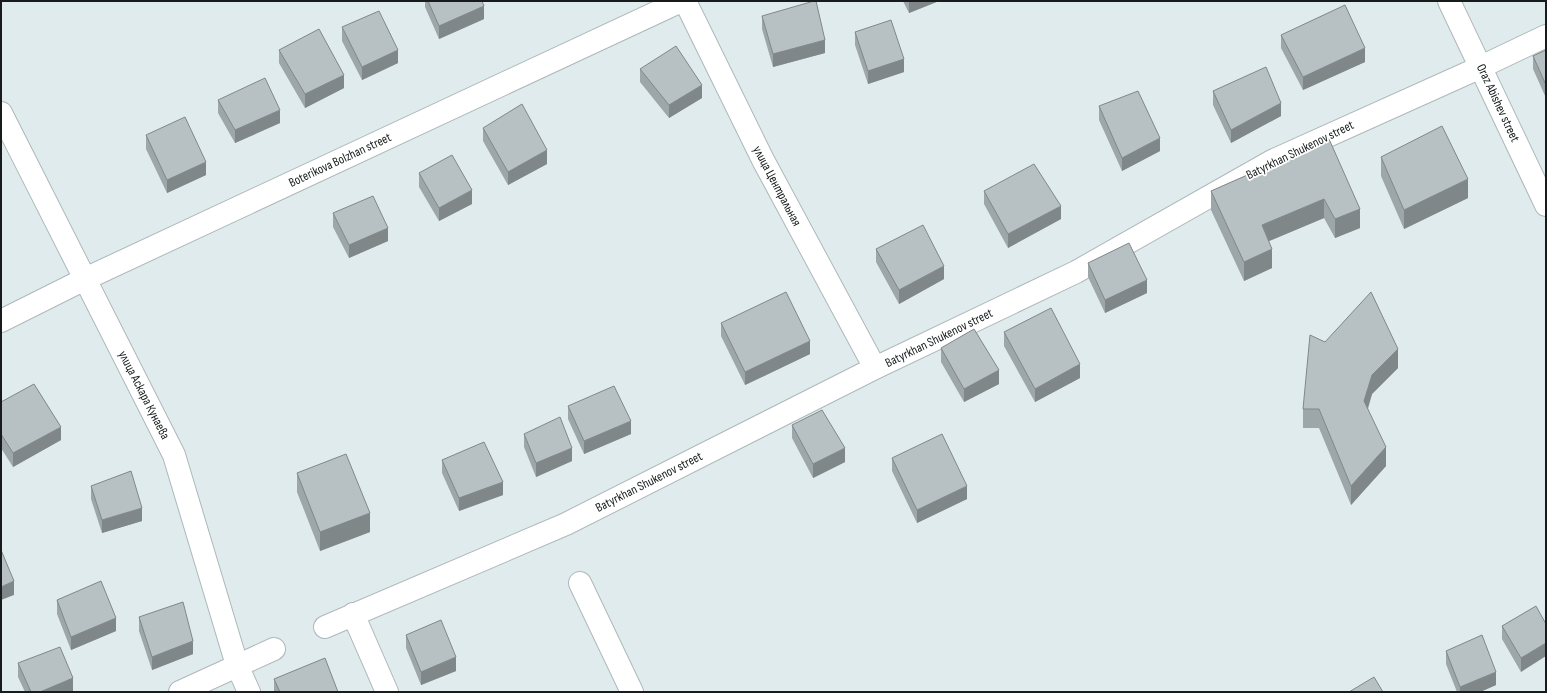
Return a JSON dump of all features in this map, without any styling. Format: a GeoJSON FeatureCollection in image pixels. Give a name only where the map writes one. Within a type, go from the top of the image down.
{"type":"FeatureCollection","features":[{"type":"Feature","properties":{"kind":"street","name":"Boterikova Bolzhan street"},"geometry":{"type":"LineString","coordinates":[[1,321],[85,278],[681,1]]}},
{"type":"Feature","properties":{"kind":"street","name":"улица Центральная"},"geometry":{"type":"LineString","coordinates":[[685,1],[763,160],[875,368]]}},
{"type":"Feature","properties":{"kind":"street","name":"Oraz Abishev street"},"geometry":{"type":"LineString","coordinates":[[1449,1],[1482,67],[1546,205]]}},
{"type":"Feature","properties":{"kind":"street","name":"Batyrkhan Shukenov street"},"geometry":{"type":"LineString","coordinates":[[325,627],[566,524],[875,368],[1076,272],[1272,161],[1482,67],[1546,36]]}},
{"type":"Feature","properties":{"kind":"street","name":"улица Аскара Кунаева"},"geometry":{"type":"LineString","coordinates":[[1,113],[174,456],[237,665],[249,692]]}},
{"type":"Feature","properties":{"kind":"street"},"geometry":{"type":"LineString","coordinates":[[580,583],[632,692]]}},
{"type":"Feature","properties":{"kind":"street"},"geometry":{"type":"LineString","coordinates":[[354,614],[387,692]]}},
{"type":"Feature","properties":{"kind":"street"},"geometry":{"type":"LineString","coordinates":[[180,692],[274,649]]}},
{"type":"Feature","properties":{"kind":"building"},"geometry":{"type":"Polygon","coordinates":[[[428,1],[482,1],[484,6],[439,26],[428,1]]]}},
{"type":"Feature","properties":{"kind":"building"},"geometry":{"type":"Polygon","coordinates":[[[816,1],[825,40],[773,54],[762,16],[816,1]]]}},
{"type":"Feature","properties":{"kind":"building"},"geometry":{"type":"Polygon","coordinates":[[[1345,5],[1365,48],[1303,77],[1281,35],[1345,5]]]}},
{"type":"Feature","properties":{"kind":"building"},"geometry":{"type":"Polygon","coordinates":[[[379,11],[398,50],[362,67],[342,27],[379,11]]]}},
{"type":"Feature","properties":{"kind":"building"},"geometry":{"type":"Polygon","coordinates":[[[891,20],[904,59],[868,71],[855,32],[891,20]]]}},
{"type":"Feature","properties":{"kind":"building"},"geometry":{"type":"Polygon","coordinates":[[[319,29],[344,75],[305,94],[279,50],[319,29]]]}},
{"type":"Feature","properties":{"kind":"building"},"geometry":{"type":"Polygon","coordinates":[[[676,46],[702,85],[669,105],[640,69],[676,46]]]}},
{"type":"Feature","properties":{"kind":"building"},"geometry":{"type":"Polygon","coordinates":[[[1546,50],[1546,85],[1533,56],[1546,50]]]}},
{"type":"Feature","properties":{"kind":"building"},"geometry":{"type":"Polygon","coordinates":[[[1266,67],[1281,103],[1231,130],[1213,91],[1266,67]]]}},
{"type":"Feature","properties":{"kind":"building"},"geometry":{"type":"Polygon","coordinates":[[[265,78],[280,110],[235,130],[218,100],[265,78]]]}},
{"type":"Feature","properties":{"kind":"building"},"geometry":{"type":"Polygon","coordinates":[[[1138,91],[1160,138],[1122,158],[1099,106],[1138,91]]]}},
{"type":"Feature","properties":{"kind":"building"},"geometry":{"type":"Polygon","coordinates":[[[522,104],[547,150],[508,172],[483,128],[522,104]]]}},
{"type":"Feature","properties":{"kind":"building"},"geometry":{"type":"Polygon","coordinates":[[[185,117],[206,162],[167,180],[146,135],[185,117]]]}},
{"type":"Feature","properties":{"kind":"building"},"geometry":{"type":"Polygon","coordinates":[[[1442,126],[1468,179],[1404,210],[1381,157],[1442,126]]]}},
{"type":"Feature","properties":{"kind":"building"},"geometry":{"type":"Polygon","coordinates":[[[1329,139],[1360,209],[1335,219],[1324,199],[1262,225],[1272,249],[1244,262],[1211,191],[1329,139]]]}},
{"type":"Feature","properties":{"kind":"building"},"geometry":{"type":"Polygon","coordinates":[[[452,155],[472,190],[439,208],[419,173],[452,155]]]}},
{"type":"Feature","properties":{"kind":"building"},"geometry":{"type":"Polygon","coordinates":[[[1034,164],[1061,206],[1008,234],[984,191],[1034,164]]]}},
{"type":"Feature","properties":{"kind":"building"},"geometry":{"type":"Polygon","coordinates":[[[373,196],[388,228],[349,245],[333,213],[373,196]]]}},
{"type":"Feature","properties":{"kind":"building"},"geometry":{"type":"Polygon","coordinates":[[[923,225],[944,266],[899,290],[876,249],[923,225]]]}},
{"type":"Feature","properties":{"kind":"building"},"geometry":{"type":"Polygon","coordinates":[[[1129,243],[1147,280],[1105,300],[1088,263],[1129,243]]]}},
{"type":"Feature","properties":{"kind":"building"},"geometry":{"type":"Polygon","coordinates":[[[786,292],[810,341],[745,372],[721,323],[786,292]]]}},
{"type":"Feature","properties":{"kind":"building"},"geometry":{"type":"Polygon","coordinates":[[[1371,292],[1398,349],[1372,375],[1364,401],[1386,447],[1351,486],[1319,409],[1303,409],[1310,335],[1325,342],[1371,292]]]}},
{"type":"Feature","properties":{"kind":"building"},"geometry":{"type":"Polygon","coordinates":[[[1051,308],[1080,364],[1035,389],[1004,332],[1051,308]]]}},
{"type":"Feature","properties":{"kind":"building"},"geometry":{"type":"Polygon","coordinates":[[[974,329],[999,370],[964,389],[941,348],[974,329]]]}},
{"type":"Feature","properties":{"kind":"building"},"geometry":{"type":"Polygon","coordinates":[[[34,384],[61,427],[13,453],[1,434],[1,402],[34,384]]]}},
{"type":"Feature","properties":{"kind":"building"},"geometry":{"type":"Polygon","coordinates":[[[614,386],[631,421],[584,441],[568,406],[614,386]]]}},
{"type":"Feature","properties":{"kind":"building"},"geometry":{"type":"Polygon","coordinates":[[[822,410],[845,448],[813,464],[792,425],[822,410]]]}},
{"type":"Feature","properties":{"kind":"building"},"geometry":{"type":"Polygon","coordinates":[[[560,417],[572,448],[536,463],[524,434],[560,417]]]}},
{"type":"Feature","properties":{"kind":"building"},"geometry":{"type":"Polygon","coordinates":[[[942,434],[967,486],[917,510],[892,458],[942,434]]]}},
{"type":"Feature","properties":{"kind":"building"},"geometry":{"type":"Polygon","coordinates":[[[484,442],[503,482],[459,498],[442,460],[484,442]]]}},
{"type":"Feature","properties":{"kind":"building"},"geometry":{"type":"Polygon","coordinates":[[[346,454],[370,513],[320,532],[297,473],[346,454]]]}},
{"type":"Feature","properties":{"kind":"building"},"geometry":{"type":"Polygon","coordinates":[[[131,471],[142,508],[102,520],[91,486],[131,471]]]}},
{"type":"Feature","properties":{"kind":"building"},"geometry":{"type":"Polygon","coordinates":[[[1,550],[14,581],[1,587],[1,550]]]}},
{"type":"Feature","properties":{"kind":"building"},"geometry":{"type":"Polygon","coordinates":[[[101,581],[116,618],[71,637],[57,600],[101,581]]]}},
{"type":"Feature","properties":{"kind":"building"},"geometry":{"type":"Polygon","coordinates":[[[183,602],[193,641],[152,657],[139,617],[183,602]]]}},
{"type":"Feature","properties":{"kind":"building"},"geometry":{"type":"Polygon","coordinates":[[[1536,606],[1546,624],[1546,643],[1521,658],[1502,626],[1536,606]]]}},
{"type":"Feature","properties":{"kind":"building"},"geometry":{"type":"Polygon","coordinates":[[[441,620],[456,657],[421,672],[406,635],[441,620]]]}},
{"type":"Feature","properties":{"kind":"building"},"geometry":{"type":"Polygon","coordinates":[[[1482,635],[1496,672],[1460,687],[1446,651],[1482,635]]]}},
{"type":"Feature","properties":{"kind":"building"},"geometry":{"type":"Polygon","coordinates":[[[60,647],[73,678],[40,692],[31,692],[18,663],[60,647]]]}},
{"type":"Feature","properties":{"kind":"building"},"geometry":{"type":"Polygon","coordinates":[[[325,658],[338,692],[280,692],[274,679],[325,658]]]}},
{"type":"Feature","properties":{"kind":"building"},"geometry":{"type":"Polygon","coordinates":[[[1374,677],[1383,692],[1349,692],[1374,677]]]}}]}
